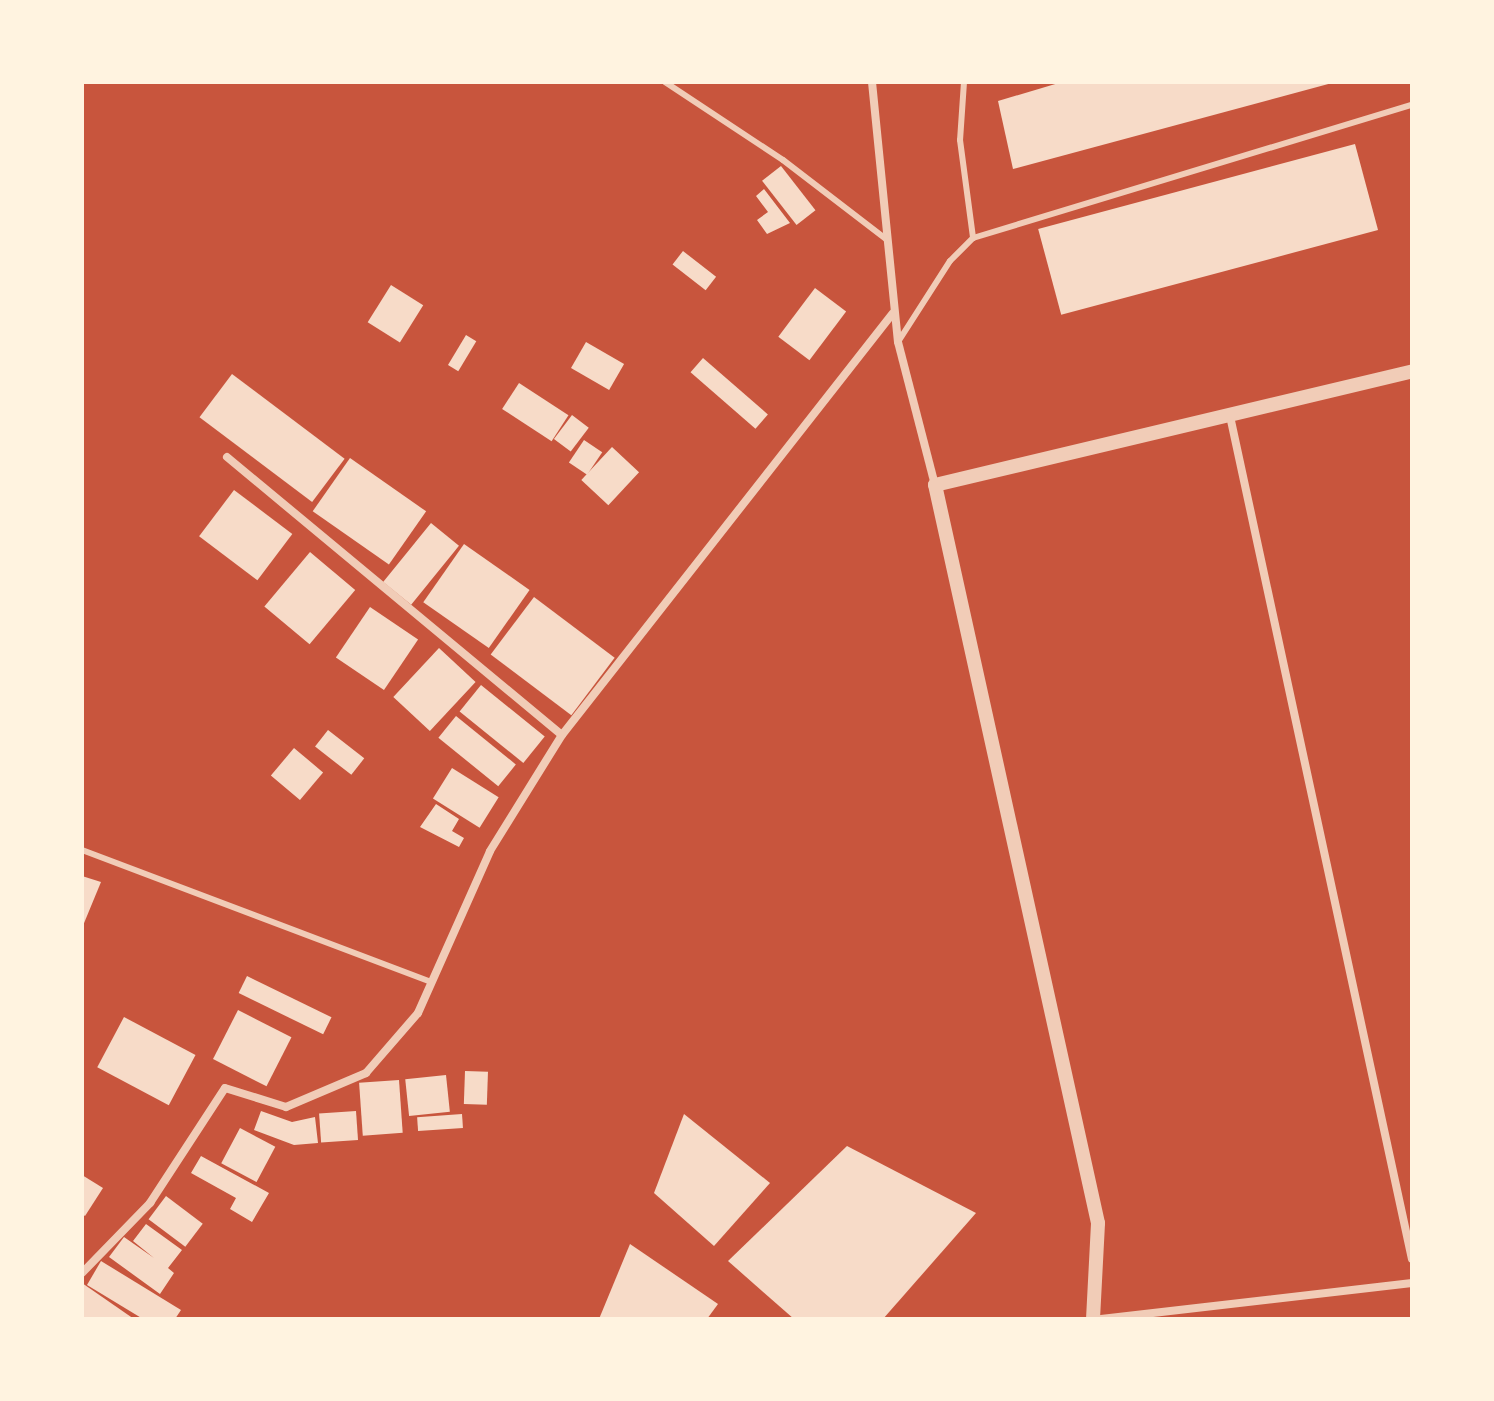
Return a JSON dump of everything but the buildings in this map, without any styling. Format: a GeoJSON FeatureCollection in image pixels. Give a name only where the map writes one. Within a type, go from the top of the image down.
{"type":"FeatureCollection","features":[{"type":"Feature","properties":{"kind":"street"},"geometry":{"type":"LineString","coordinates":[[872,82],[898,342],[935,485],[1098,1223],[1093,1319]]}},
{"type":"Feature","properties":{"kind":"street"},"geometry":{"type":"LineString","coordinates":[[82,1273],[150,1203],[225,1088],[286,1107],[366,1073],[418,1013],[490,851],[562,735],[893,313]]}},
{"type":"Feature","properties":{"kind":"street"},"geometry":{"type":"LineString","coordinates":[[935,485],[1412,371]]}},
{"type":"Feature","properties":{"kind":"street"},"geometry":{"type":"LineString","coordinates":[[1230,416],[1412,1259]]}},
{"type":"Feature","properties":{"kind":"street"},"geometry":{"type":"LineString","coordinates":[[227,457],[562,735]]}},
{"type":"Feature","properties":{"kind":"street"},"geometry":{"type":"LineString","coordinates":[[1101,1319],[1412,1283]]}},
{"type":"Feature","properties":{"kind":"lane"},"geometry":{"type":"LineString","coordinates":[[665,82],[783,160],[886,239]]}},
{"type":"Feature","properties":{"kind":"lane"},"geometry":{"type":"LineString","coordinates":[[964,82],[960,140],[973,238]]}},
{"type":"Feature","properties":{"kind":"lane"},"geometry":{"type":"LineString","coordinates":[[898,342],[950,261],[973,238],[1005,224],[1412,105]]}},
{"type":"Feature","properties":{"kind":"lane"},"geometry":{"type":"LineString","coordinates":[[82,850],[432,982]]}}]}
